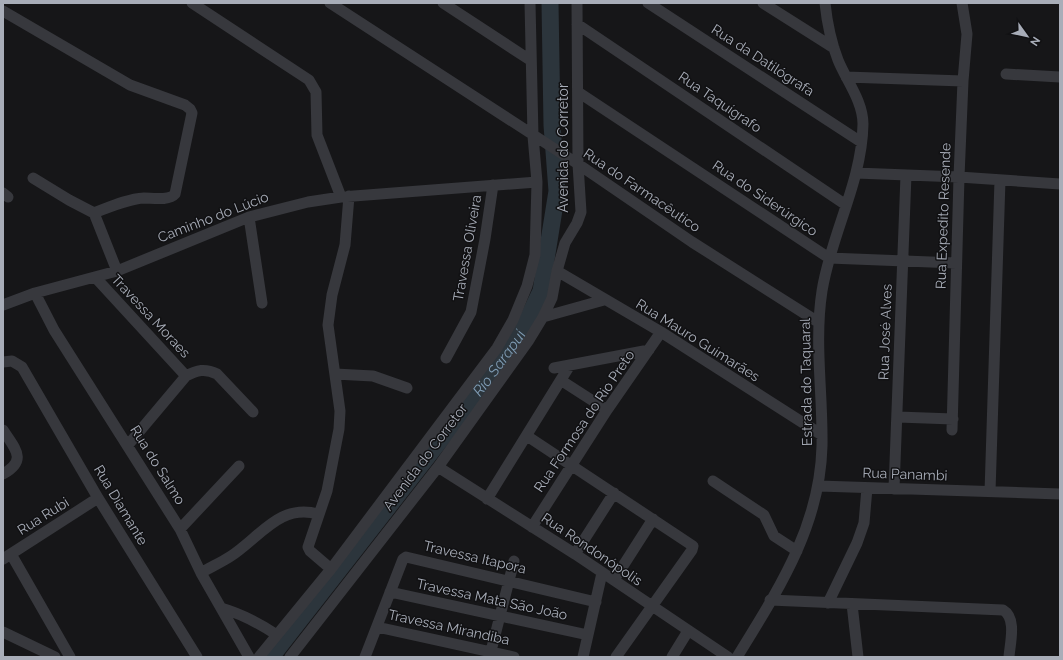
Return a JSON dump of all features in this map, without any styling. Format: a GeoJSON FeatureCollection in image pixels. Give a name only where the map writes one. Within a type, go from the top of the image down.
{"type":"FeatureCollection","features":[{"type":"Feature","properties":{"kind":"street"},"geometry":{"type":"LineString","coordinates":[[192,3],[309,80],[316,92],[317,134],[345,196],[345,245],[328,314],[328,326],[340,411],[340,429],[326,491],[308,547],[310,551],[331,569]]}},
{"type":"Feature","properties":{"kind":"street","name":"Rua do Farmacêutico"},"geometry":{"type":"LineString","coordinates":[[330,3],[573,161],[692,242],[818,322]]}},
{"type":"Feature","properties":{"kind":"street"},"geometry":{"type":"LineString","coordinates":[[443,3],[530,60]]}},
{"type":"Feature","properties":{"kind":"street","name":"Avenida do Corretor"},"geometry":{"type":"LineString","coordinates":[[260,657],[331,569],[497,348],[513,320],[528,286],[535,255],[537,182],[533,136],[530,60],[530,3]]}},
{"type":"Feature","properties":{"kind":"street","name":"Avenida do Corretor"},"geometry":{"type":"LineString","coordinates":[[290,657],[438,467],[543,317],[552,298],[557,271],[565,243],[577,224],[581,212],[573,161],[578,92],[577,3]]}},
{"type":"Feature","properties":{"kind":"street","name":"Rua da Datilógrafa"},"geometry":{"type":"LineString","coordinates":[[648,3],[861,142]]}},
{"type":"Feature","properties":{"kind":"street"},"geometry":{"type":"LineString","coordinates":[[763,3],[834,48]]}},
{"type":"Feature","properties":{"kind":"street","name":"Estrada do Taquaral"},"geometry":{"type":"LineString","coordinates":[[737,657],[797,551],[811,517],[819,486],[822,436],[818,322],[829,258],[856,173],[863,122],[858,101],[834,48],[825,3]]}},
{"type":"Feature","properties":{"kind":"street","name":"Rua Expedito Resende"},"geometry":{"type":"LineString","coordinates":[[898,417],[952,424],[958,177],[967,34],[962,3]]}},
{"type":"Feature","properties":{"kind":"street"},"geometry":{"type":"LineString","coordinates":[[3,11],[130,85],[185,105],[192,113],[173,196],[130,201],[94,213]]}},
{"type":"Feature","properties":{"kind":"street","name":"Rua Taquígrafo"},"geometry":{"type":"LineString","coordinates":[[577,24],[846,205]]}},
{"type":"Feature","properties":{"kind":"street"},"geometry":{"type":"LineString","coordinates":[[1006,74],[1060,77]]}},
{"type":"Feature","properties":{"kind":"street"},"geometry":{"type":"LineString","coordinates":[[846,77],[963,81]]}},
{"type":"Feature","properties":{"kind":"street","name":"Rua do Siderúrgico"},"geometry":{"type":"LineString","coordinates":[[578,92],[829,258]]}},
{"type":"Feature","properties":{"kind":"street"},"geometry":{"type":"LineString","coordinates":[[856,173],[958,177],[1060,184]]}},
{"type":"Feature","properties":{"kind":"street","name":"Rua José Alves"},"geometry":{"type":"LineString","coordinates":[[894,489],[898,417],[906,175]]}},
{"type":"Feature","properties":{"kind":"street"},"geometry":{"type":"LineString","coordinates":[[33,178],[94,213],[116,271]]}},
{"type":"Feature","properties":{"kind":"street"},"geometry":{"type":"LineString","coordinates":[[990,492],[1000,180]]}},
{"type":"Feature","properties":{"kind":"street","name":"Caminho do Lúcio"},"geometry":{"type":"LineString","coordinates":[[3,305],[34,293],[116,271],[248,217],[308,202],[345,196],[537,182]]}},
{"type":"Feature","properties":{"kind":"street","name":"Travessa Oliveira"},"geometry":{"type":"LineString","coordinates":[[446,358],[471,312],[493,185]]}},
{"type":"Feature","properties":{"kind":"street"},"geometry":{"type":"LineString","coordinates":[[248,217],[262,303]]}},
{"type":"Feature","properties":{"kind":"street"},"geometry":{"type":"LineString","coordinates":[[829,258],[956,263]]}},
{"type":"Feature","properties":{"kind":"street","name":"Rua Mauro Guimarães"},"geometry":{"type":"LineString","coordinates":[[557,271],[604,300],[661,332],[822,436]]}},
{"type":"Feature","properties":{"kind":"street","name":"Travessa Moraes"},"geometry":{"type":"LineString","coordinates":[[95,277],[186,376]]}},
{"type":"Feature","properties":{"kind":"street","name":"Rua do Salmo"},"geometry":{"type":"LineString","coordinates":[[34,293],[54,330],[180,529],[202,573],[249,657]]}},
{"type":"Feature","properties":{"kind":"street"},"geometry":{"type":"LineString","coordinates":[[543,317],[604,300]]}},
{"type":"Feature","properties":{"kind":"street","name":"Rua Formosa do Rio Preto"},"geometry":{"type":"LineString","coordinates":[[532,527],[607,410],[661,332]]}},
{"type":"Feature","properties":{"kind":"street"},"geometry":{"type":"LineString","coordinates":[[554,368],[649,350]]}},
{"type":"Feature","properties":{"kind":"street","name":"Rua Diamante"},"geometry":{"type":"LineString","coordinates":[[3,362],[12,361],[22,367],[98,498],[197,657]]}},
{"type":"Feature","properties":{"kind":"street"},"geometry":{"type":"LineString","coordinates":[[487,499],[570,366]]}},
{"type":"Feature","properties":{"kind":"street","name":"Travessa Moraes"},"geometry":{"type":"LineString","coordinates":[[128,445],[186,376],[202,370],[217,374],[253,412]]}},
{"type":"Feature","properties":{"kind":"street"},"geometry":{"type":"LineString","coordinates":[[334,374],[372,376],[407,388]]}},
{"type":"Feature","properties":{"kind":"street"},"geometry":{"type":"LineString","coordinates":[[562,381],[607,410]]}},
{"type":"Feature","properties":{"kind":"street"},"geometry":{"type":"LineString","coordinates":[[3,430],[18,454],[18,459],[12,469],[3,474]]}},
{"type":"Feature","properties":{"kind":"street"},"geometry":{"type":"LineString","coordinates":[[527,436],[653,518],[693,546],[692,550],[616,657]]}},
{"type":"Feature","properties":{"kind":"street"},"geometry":{"type":"LineString","coordinates":[[180,529],[239,466]]}},
{"type":"Feature","properties":{"kind":"street","name":"Rua Rondonópolis"},"geometry":{"type":"LineString","coordinates":[[438,467],[575,554],[728,657]]}},
{"type":"Feature","properties":{"kind":"street"},"geometry":{"type":"LineString","coordinates":[[713,481],[764,515],[774,536],[797,551]]}},
{"type":"Feature","properties":{"kind":"street","name":"Rua Panambi"},"geometry":{"type":"LineString","coordinates":[[819,486],[1060,494]]}},
{"type":"Feature","properties":{"kind":"street"},"geometry":{"type":"LineString","coordinates":[[828,603],[857,543],[864,524],[868,488]]}},
{"type":"Feature","properties":{"kind":"street"},"geometry":{"type":"LineString","coordinates":[[575,554],[614,494]]}},
{"type":"Feature","properties":{"kind":"street","name":"Rua Rubi"},"geometry":{"type":"LineString","coordinates":[[7,556],[98,498]]}},
{"type":"Feature","properties":{"kind":"street"},"geometry":{"type":"LineString","coordinates":[[202,573],[231,556],[267,526],[286,515],[306,510],[318,514]]}},
{"type":"Feature","properties":{"kind":"street"},"geometry":{"type":"LineString","coordinates":[[614,580],[653,518]]}},
{"type":"Feature","properties":{"kind":"street"},"geometry":{"type":"LineString","coordinates":[[7,556],[70,657]]}},
{"type":"Feature","properties":{"kind":"street","name":"Travessa Itapora"},"geometry":{"type":"LineString","coordinates":[[365,657],[403,559],[406,557],[596,602]]}},
{"type":"Feature","properties":{"kind":"street"},"geometry":{"type":"LineString","coordinates":[[491,652],[514,561]]}},
{"type":"Feature","properties":{"kind":"street"},"geometry":{"type":"LineString","coordinates":[[583,657],[602,573]]}},
{"type":"Feature","properties":{"kind":"street","name":"Travessa Mata São João"},"geometry":{"type":"LineString","coordinates":[[390,592],[588,635]]}},
{"type":"Feature","properties":{"kind":"street"},"geometry":{"type":"LineString","coordinates":[[770,600],[1003,610],[1008,613],[1011,620],[1009,657]]}},
{"type":"Feature","properties":{"kind":"street"},"geometry":{"type":"LineString","coordinates":[[852,604],[858,657]]}},
{"type":"Feature","properties":{"kind":"street"},"geometry":{"type":"LineString","coordinates":[[221,608],[238,613],[256,621],[277,635]]}},
{"type":"Feature","properties":{"kind":"street","name":"Travessa Mirandiba"},"geometry":{"type":"LineString","coordinates":[[377,627],[514,657]]}},
{"type":"Feature","properties":{"kind":"street"},"geometry":{"type":"LineString","coordinates":[[672,657],[688,631]]}},
{"type":"Feature","properties":{"kind":"street"},"geometry":{"type":"LineString","coordinates":[[3,632],[55,657]]}},
{"type":"Feature","properties":{"kind":"waterway","name":"Rio Sarapuí"},"geometry":{"type":"LineString","coordinates":[[271,657],[485,383],[520,335],[541,291],[557,191],[552,125],[550,3]]}}]}
